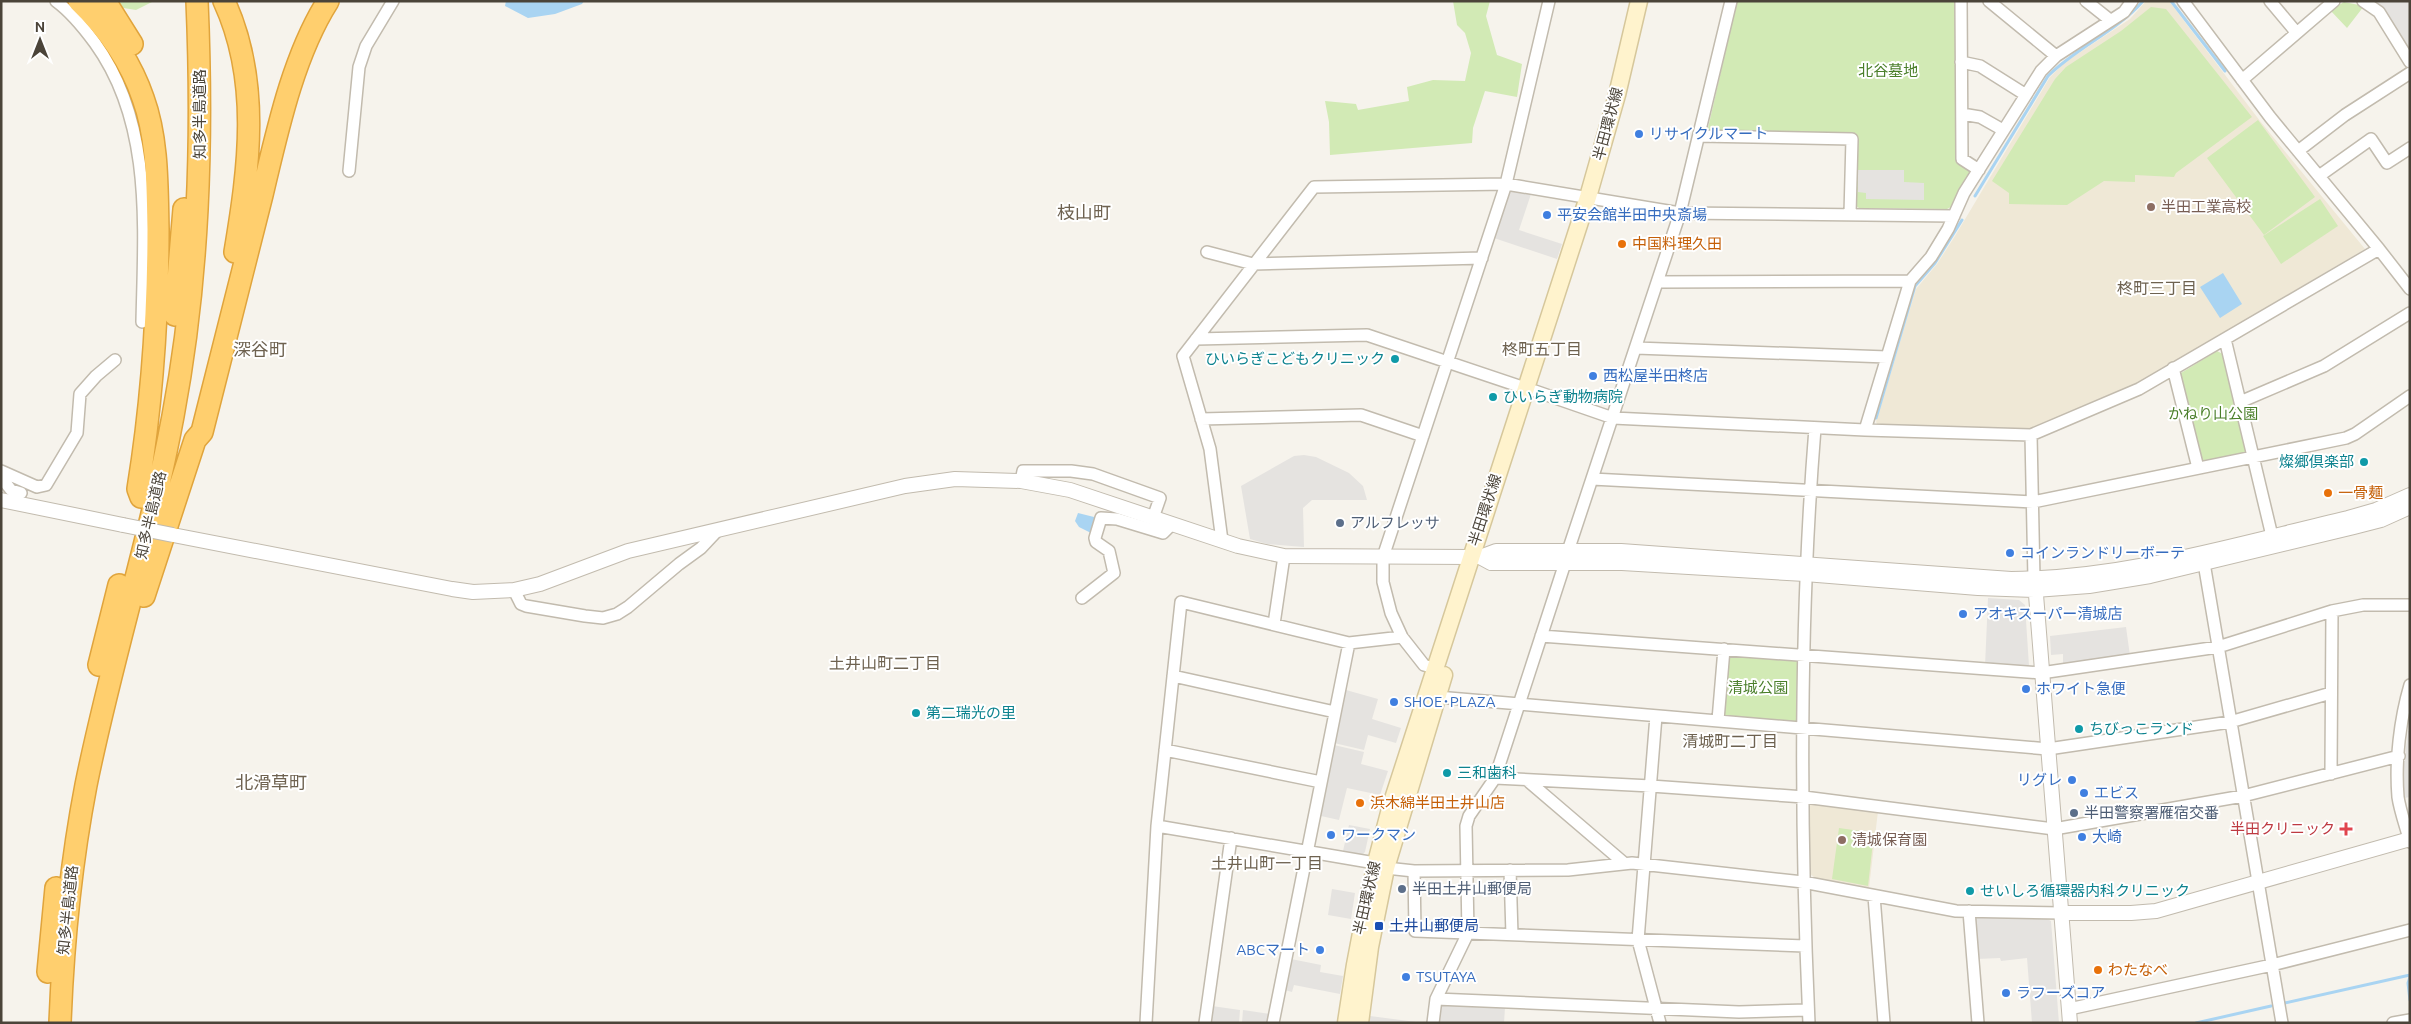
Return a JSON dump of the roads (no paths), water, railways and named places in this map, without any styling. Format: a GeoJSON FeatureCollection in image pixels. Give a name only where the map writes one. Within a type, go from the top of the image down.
{"type":"FeatureCollection","features":[{"type":"Feature","properties":{"kind":"highway"},"geometry":{"type":"LineString","coordinates":[[79,1],[117,45],[143,99],[154,147],[158,302],[149,416],[138,489],[141,496]]}},
{"type":"Feature","properties":{"kind":"highway"},"geometry":{"type":"LineString","coordinates":[[105,1],[135,50],[153,94],[159,128],[157,214]]}},
{"type":"Feature","properties":{"kind":"highway","name":"知多半島道路"},"geometry":{"type":"LineString","coordinates":[[46,1023],[50,930],[71,786],[141,496],[175,317],[183,228],[186,151],[183,1]]}},
{"type":"Feature","properties":{"kind":"highway","name":"知多半島道路"},"geometry":{"type":"LineString","coordinates":[[60,1023],[74,849],[107,690],[158,491],[186,337],[199,198],[201,109],[197,1]]}},
{"type":"Feature","properties":{"kind":"highway"},"geometry":{"type":"LineString","coordinates":[[86,785],[116,683],[195,440],[225,309],[237,237],[247,156],[249,107],[246,72],[238,34],[224,1]]}},
{"type":"Feature","properties":{"kind":"highway"},"geometry":{"type":"LineString","coordinates":[[195,440],[202,432],[245,256],[291,88],[312,31],[328,1]]}},
{"type":"Feature","properties":{"kind":"main road","name":"半田環状線"},"geometry":{"type":"LineString","coordinates":[[1593,198],[1639,1]]}},
{"type":"Feature","properties":{"kind":"main road","name":"半田環状線"},"geometry":{"type":"LineString","coordinates":[[1360,1023],[1391,805],[1434,668],[1475,557],[1622,115],[1650,1]]}},
{"type":"Feature","properties":{"kind":"main road","name":"半田環状線"},"geometry":{"type":"LineString","coordinates":[[1346,1023],[1357,945],[1381,866],[1437,698],[1475,557]]}},
{"type":"Feature","properties":{"kind":"street"},"geometry":{"type":"LineString","coordinates":[[56,1],[88,34],[113,68],[135,128],[142,197],[142,322]]}},
{"type":"Feature","properties":{"kind":"street"},"geometry":{"type":"LineString","coordinates":[[349,171],[359,67],[366,46],[393,1]]}},
{"type":"Feature","properties":{"kind":"street"},"geometry":{"type":"LineString","coordinates":[[1434,668],[1424,665],[1402,637],[1391,613],[1383,582],[1382,557],[1506,184],[1550,1]]}},
{"type":"Feature","properties":{"kind":"street"},"geometry":{"type":"LineString","coordinates":[[1433,1023],[1436,999],[1468,933],[1466,826],[1469,816],[1495,778],[1658,282],[1680,213],[1730,1]]}},
{"type":"Feature","properties":{"kind":"street"},"geometry":{"type":"LineString","coordinates":[[1961,1],[1962,159],[1979,170]]}},
{"type":"Feature","properties":{"kind":"street"},"geometry":{"type":"LineString","coordinates":[[1989,1],[2056,56]]}},
{"type":"Feature","properties":{"kind":"street"},"geometry":{"type":"LineString","coordinates":[[2086,1],[2110,20]]}},
{"type":"Feature","properties":{"kind":"street"},"geometry":{"type":"LineString","coordinates":[[1865,430],[1910,282],[1931,257],[1954,216],[1964,193],[2003,130],[2040,71],[2056,56],[2124,12],[2132,1]]}},
{"type":"Feature","properties":{"kind":"street"},"geometry":{"type":"LineString","coordinates":[[2183,1],[2242,80],[2410,290]]}},
{"type":"Feature","properties":{"kind":"street"},"geometry":{"type":"LineString","coordinates":[[2270,1],[2296,32]]}},
{"type":"Feature","properties":{"kind":"street"},"geometry":{"type":"LineString","coordinates":[[2242,80],[2334,1]]}},
{"type":"Feature","properties":{"kind":"street"},"geometry":{"type":"LineString","coordinates":[[2363,1],[2378,12],[2410,62]]}},
{"type":"Feature","properties":{"kind":"street"},"geometry":{"type":"LineString","coordinates":[[1961,62],[1980,66],[2026,94]]}},
{"type":"Feature","properties":{"kind":"street"},"geometry":{"type":"LineString","coordinates":[[2298,151],[2346,115],[2410,73]]}},
{"type":"Feature","properties":{"kind":"street"},"geometry":{"type":"LineString","coordinates":[[1962,114],[1980,117],[2003,130]]}},
{"type":"Feature","properties":{"kind":"street"},"geometry":{"type":"LineString","coordinates":[[1699,136],[1852,139],[1850,214]]}},
{"type":"Feature","properties":{"kind":"street"},"geometry":{"type":"LineString","coordinates":[[2319,176],[2371,139],[2388,163],[2410,148]]}},
{"type":"Feature","properties":{"kind":"street"},"geometry":{"type":"LineString","coordinates":[[1222,541],[1210,449],[1183,356],[1314,187],[1506,184],[1680,213],[1954,216]]}},
{"type":"Feature","properties":{"kind":"street"},"geometry":{"type":"LineString","coordinates":[[1196,339],[1367,336],[1613,418],[1815,428],[2031,435],[2139,389],[2379,249]]}},
{"type":"Feature","properties":{"kind":"street"},"geometry":{"type":"LineString","coordinates":[[1207,252],[1253,264],[1482,258]]}},
{"type":"Feature","properties":{"kind":"street"},"geometry":{"type":"LineString","coordinates":[[1658,282],[1910,282]]}},
{"type":"Feature","properties":{"kind":"street"},"geometry":{"type":"LineString","coordinates":[[2240,402],[2324,366],[2410,313]]}},
{"type":"Feature","properties":{"kind":"street"},"geometry":{"type":"LineString","coordinates":[[2225,339],[2272,536]]}},
{"type":"Feature","properties":{"kind":"street"},"geometry":{"type":"LineString","coordinates":[[1636,348],[1887,357]]}},
{"type":"Feature","properties":{"kind":"street"},"geometry":{"type":"LineString","coordinates":[[1,472],[37,487],[46,485],[77,433],[80,394],[96,376],[115,360]]}},
{"type":"Feature","properties":{"kind":"street"},"geometry":{"type":"LineString","coordinates":[[2174,368],[2198,468]]}},
{"type":"Feature","properties":{"kind":"street"},"geometry":{"type":"LineString","coordinates":[[1592,479],[2033,502],[2346,438],[2356,434],[2410,396]]}},
{"type":"Feature","properties":{"kind":"street"},"geometry":{"type":"LineString","coordinates":[[1201,419],[1361,415],[1423,436]]}},
{"type":"Feature","properties":{"kind":"street"},"geometry":{"type":"LineString","coordinates":[[1808,1023],[1803,882],[1805,568],[1815,428]]}},
{"type":"Feature","properties":{"kind":"street"},"geometry":{"type":"LineString","coordinates":[[2031,435],[2035,584],[2070,1016],[2410,930]]}},
{"type":"Feature","properties":{"kind":"street"},"geometry":{"type":"LineString","coordinates":[[1022,481],[1023,471],[1071,471],[1093,474],[1160,498],[1153,518]]}},
{"type":"Feature","properties":{"kind":"street"},"geometry":{"type":"LineString","coordinates":[[1,478],[11,490],[21,493]]}},
{"type":"Feature","properties":{"kind":"street"},"geometry":{"type":"LineString","coordinates":[[1,500],[473,592],[514,590],[540,584],[628,551],[928,482],[963,479],[1022,481],[1070,490],[1222,541],[1284,556],[1475,557],[1491,563],[1567,557],[1622,563],[1805,568],[1994,589],[2118,571],[2272,536],[2367,512],[2410,494]]}},
{"type":"Feature","properties":{"kind":"street"},"geometry":{"type":"LineString","coordinates":[[2035,584],[2119,582],[2363,524],[2410,507]]}},
{"type":"Feature","properties":{"kind":"street"},"geometry":{"type":"LineString","coordinates":[[1082,598],[1114,573],[1110,551],[1096,542],[1095,538],[1101,518],[1117,519],[1163,533],[1172,524]]}},
{"type":"Feature","properties":{"kind":"street"},"geometry":{"type":"LineString","coordinates":[[514,590],[517,599],[526,606],[603,618],[628,607],[701,548],[716,531]]}},
{"type":"Feature","properties":{"kind":"street"},"geometry":{"type":"LineString","coordinates":[[1274,624],[1284,556]]}},
{"type":"Feature","properties":{"kind":"street"},"geometry":{"type":"LineString","coordinates":[[2204,563],[2282,1023]]}},
{"type":"Feature","properties":{"kind":"street"},"geometry":{"type":"LineString","coordinates":[[1146,1023],[1157,826],[1181,602],[1349,642],[1402,637]]}},
{"type":"Feature","properties":{"kind":"street"},"geometry":{"type":"LineString","coordinates":[[1541,636],[2042,673],[2218,647],[2332,611],[2363,605],[2410,605]]}},
{"type":"Feature","properties":{"kind":"street"},"geometry":{"type":"LineString","coordinates":[[2331,774],[2332,611]]}},
{"type":"Feature","properties":{"kind":"street"},"geometry":{"type":"LineString","coordinates":[[1273,1023],[1349,642]]}},
{"type":"Feature","properties":{"kind":"street"},"geometry":{"type":"LineString","coordinates":[[1718,720],[1724,650]]}},
{"type":"Feature","properties":{"kind":"street"},"geometry":{"type":"LineString","coordinates":[[1173,676],[1335,712]]}},
{"type":"Feature","properties":{"kind":"street"},"geometry":{"type":"LineString","coordinates":[[1157,826],[1414,871],[1568,870],[1624,863],[1803,882],[1956,911],[2131,913],[2156,910],[2410,840],[2398,798],[2399,756],[2404,707],[2410,685]]}},
{"type":"Feature","properties":{"kind":"street"},"geometry":{"type":"LineString","coordinates":[[1437,698],[2048,749],[2230,722],[2331,693]]}},
{"type":"Feature","properties":{"kind":"street"},"geometry":{"type":"LineString","coordinates":[[1656,716],[1638,940],[1660,1023]]}},
{"type":"Feature","properties":{"kind":"street"},"geometry":{"type":"LineString","coordinates":[[1164,750],[1322,782]]}},
{"type":"Feature","properties":{"kind":"street"},"geometry":{"type":"LineString","coordinates":[[1495,778],[1651,786],[1804,797],[2054,829],[2243,796],[2399,756]]}},
{"type":"Feature","properties":{"kind":"street"},"geometry":{"type":"LineString","coordinates":[[1527,780],[1624,863]]}},
{"type":"Feature","properties":{"kind":"street"},"geometry":{"type":"LineString","coordinates":[[1205,1023],[1231,838]]}},
{"type":"Feature","properties":{"kind":"street"},"geometry":{"type":"LineString","coordinates":[[1510,870],[1512,935]]}},
{"type":"Feature","properties":{"kind":"street"},"geometry":{"type":"LineString","coordinates":[[1414,871],[1415,931],[1805,946]]}},
{"type":"Feature","properties":{"kind":"street"},"geometry":{"type":"LineString","coordinates":[[1874,896],[1884,1023]]}},
{"type":"Feature","properties":{"kind":"street"},"geometry":{"type":"LineString","coordinates":[[1969,911],[1978,1023]]}},
{"type":"Feature","properties":{"kind":"street"},"geometry":{"type":"LineString","coordinates":[[1436,999],[1656,1008],[1739,1017],[1808,1010]]}},
{"type":"Feature","properties":{"kind":"street"},"geometry":{"type":"LineString","coordinates":[[2393,1023],[2410,1020]]}},
{"type":"Feature","properties":{"kind":"water"},"geometry":{"type":"Polygon","coordinates":[[[506,1],[584,1],[582,4],[555,14],[528,18],[505,6],[506,1]]]}},
{"type":"Feature","properties":{"kind":"water"},"geometry":{"type":"Polygon","coordinates":[[[2223,273],[2242,304],[2220,318],[2200,287],[2223,273]]]}},
{"type":"Feature","properties":{"kind":"water"},"geometry":{"type":"Polygon","coordinates":[[[1078,513],[1094,517],[1097,521],[1091,533],[1079,527],[1075,521],[1078,513]]]}},
{"type":"Feature","properties":{"kind":"waterway"},"geometry":{"type":"LineString","coordinates":[[1975,196],[2048,76],[2071,56],[2121,22],[2143,1]]}},
{"type":"Feature","properties":{"kind":"waterway"},"geometry":{"type":"LineString","coordinates":[[2171,1],[2225,71]]}},
{"type":"Feature","properties":{"kind":"waterway"},"geometry":{"type":"LineString","coordinates":[[1876,418],[1915,286],[1935,263],[1962,220]]}},
{"type":"Feature","properties":{"kind":"waterway"},"geometry":{"type":"LineString","coordinates":[[2285,1003],[2410,975]]}},
{"type":"Feature","properties":{"kind":"waterway"},"geometry":{"type":"LineString","coordinates":[[2410,977],[2408,983],[2410,1000]]}},
{"type":"Feature","properties":{"kind":"waterway"},"geometry":{"type":"LineString","coordinates":[[2196,1023],[2271,1006]]}},
{"type":"Feature","properties":{"kind":"place","name":"リサイクルマート"},"geometry":{"type":"Point","coordinates":[1639,134]}},
{"type":"Feature","properties":{"kind":"place","name":"半田工業高校"},"geometry":{"type":"Point","coordinates":[2151,207]}},
{"type":"Feature","properties":{"kind":"place","name":"平安会館半田中央斎場"},"geometry":{"type":"Point","coordinates":[1547,215]}},
{"type":"Feature","properties":{"kind":"place","name":"中国料理久田"},"geometry":{"type":"Point","coordinates":[1622,244]}},
{"type":"Feature","properties":{"kind":"place","name":"ひいらぎこどもクリニック"},"geometry":{"type":"Point","coordinates":[1395,359]}},
{"type":"Feature","properties":{"kind":"place","name":"西松屋半田柊店"},"geometry":{"type":"Point","coordinates":[1593,376]}},
{"type":"Feature","properties":{"kind":"place","name":"ひいらぎ動物病院"},"geometry":{"type":"Point","coordinates":[1493,397]}},
{"type":"Feature","properties":{"kind":"place","name":"燦郷倶楽部"},"geometry":{"type":"Point","coordinates":[2364,462]}},
{"type":"Feature","properties":{"kind":"place","name":"一骨麺"},"geometry":{"type":"Point","coordinates":[2328,493]}},
{"type":"Feature","properties":{"kind":"place","name":"アルフレッサ"},"geometry":{"type":"Point","coordinates":[1340,523]}},
{"type":"Feature","properties":{"kind":"place","name":"コインランドリーボーテ"},"geometry":{"type":"Point","coordinates":[2010,553]}},
{"type":"Feature","properties":{"kind":"place","name":"アオキスーパー清城店"},"geometry":{"type":"Point","coordinates":[1963,614]}},
{"type":"Feature","properties":{"kind":"place","name":"ホワイト急便"},"geometry":{"type":"Point","coordinates":[2026,689]}},
{"type":"Feature","properties":{"kind":"place","name":"SHOE･PLAZA"},"geometry":{"type":"Point","coordinates":[1394,702]}},
{"type":"Feature","properties":{"kind":"place","name":"第二瑞光の里"},"geometry":{"type":"Point","coordinates":[916,713]}},
{"type":"Feature","properties":{"kind":"place","name":"ちびっこランド"},"geometry":{"type":"Point","coordinates":[2079,729]}},
{"type":"Feature","properties":{"kind":"place","name":"三和歯科"},"geometry":{"type":"Point","coordinates":[1447,773]}},
{"type":"Feature","properties":{"kind":"place","name":"リグレ"},"geometry":{"type":"Point","coordinates":[2072,780]}},
{"type":"Feature","properties":{"kind":"place","name":"エビス"},"geometry":{"type":"Point","coordinates":[2084,793]}},
{"type":"Feature","properties":{"kind":"place","name":"浜木綿半田土井山店"},"geometry":{"type":"Point","coordinates":[1360,803]}},
{"type":"Feature","properties":{"kind":"place","name":"半田警察署雁宿交番"},"geometry":{"type":"Point","coordinates":[2074,813]}},
{"type":"Feature","properties":{"kind":"place","name":"半田クリニック"},"geometry":{"type":"Point","coordinates":[2346,829]}},
{"type":"Feature","properties":{"kind":"place","name":"ワークマン"},"geometry":{"type":"Point","coordinates":[1331,835]}},
{"type":"Feature","properties":{"kind":"place","name":"大崎"},"geometry":{"type":"Point","coordinates":[2082,837]}},
{"type":"Feature","properties":{"kind":"place","name":"清城保育園"},"geometry":{"type":"Point","coordinates":[1842,840]}},
{"type":"Feature","properties":{"kind":"place","name":"半田土井山郵便局"},"geometry":{"type":"Point","coordinates":[1402,889]}},
{"type":"Feature","properties":{"kind":"place","name":"せいしろ循環器内科クリニック"},"geometry":{"type":"Point","coordinates":[1970,891]}},
{"type":"Feature","properties":{"kind":"place","name":"土井山郵便局"},"geometry":{"type":"Point","coordinates":[1379,926]}},
{"type":"Feature","properties":{"kind":"place","name":"ABCマート"},"geometry":{"type":"Point","coordinates":[1320,950]}},
{"type":"Feature","properties":{"kind":"place","name":"わたなべ"},"geometry":{"type":"Point","coordinates":[2098,970]}},
{"type":"Feature","properties":{"kind":"place","name":"TSUTAYA"},"geometry":{"type":"Point","coordinates":[1406,977]}},
{"type":"Feature","properties":{"kind":"place","name":"ラフーズコア"},"geometry":{"type":"Point","coordinates":[2006,993]}},
{"type":"Feature","properties":{"kind":"district","name":"枝山町"},"geometry":{"type":"Point","coordinates":[1084,213]}},
{"type":"Feature","properties":{"kind":"district","name":"柊町三丁目"},"geometry":{"type":"Point","coordinates":[2157,288]}},
{"type":"Feature","properties":{"kind":"district","name":"柊町五丁目"},"geometry":{"type":"Point","coordinates":[1542,349]}},
{"type":"Feature","properties":{"kind":"district","name":"深谷町"},"geometry":{"type":"Point","coordinates":[260,350]}},
{"type":"Feature","properties":{"kind":"district","name":"土井山町二丁目"},"geometry":{"type":"Point","coordinates":[885,663]}},
{"type":"Feature","properties":{"kind":"district","name":"清城町二丁目"},"geometry":{"type":"Point","coordinates":[1730,741]}},
{"type":"Feature","properties":{"kind":"district","name":"北滑草町"},"geometry":{"type":"Point","coordinates":[271,783]}},
{"type":"Feature","properties":{"kind":"district","name":"土井山町一丁目"},"geometry":{"type":"Point","coordinates":[1267,863]}},
{"type":"Feature","properties":{"kind":"park label","name":"北谷墓地"},"geometry":{"type":"Point","coordinates":[1888,71]}},
{"type":"Feature","properties":{"kind":"park label","name":"かねり山公園"},"geometry":{"type":"Point","coordinates":[2213,414]}},
{"type":"Feature","properties":{"kind":"park label","name":"清城公園"},"geometry":{"type":"Point","coordinates":[1758,688]}}]}
